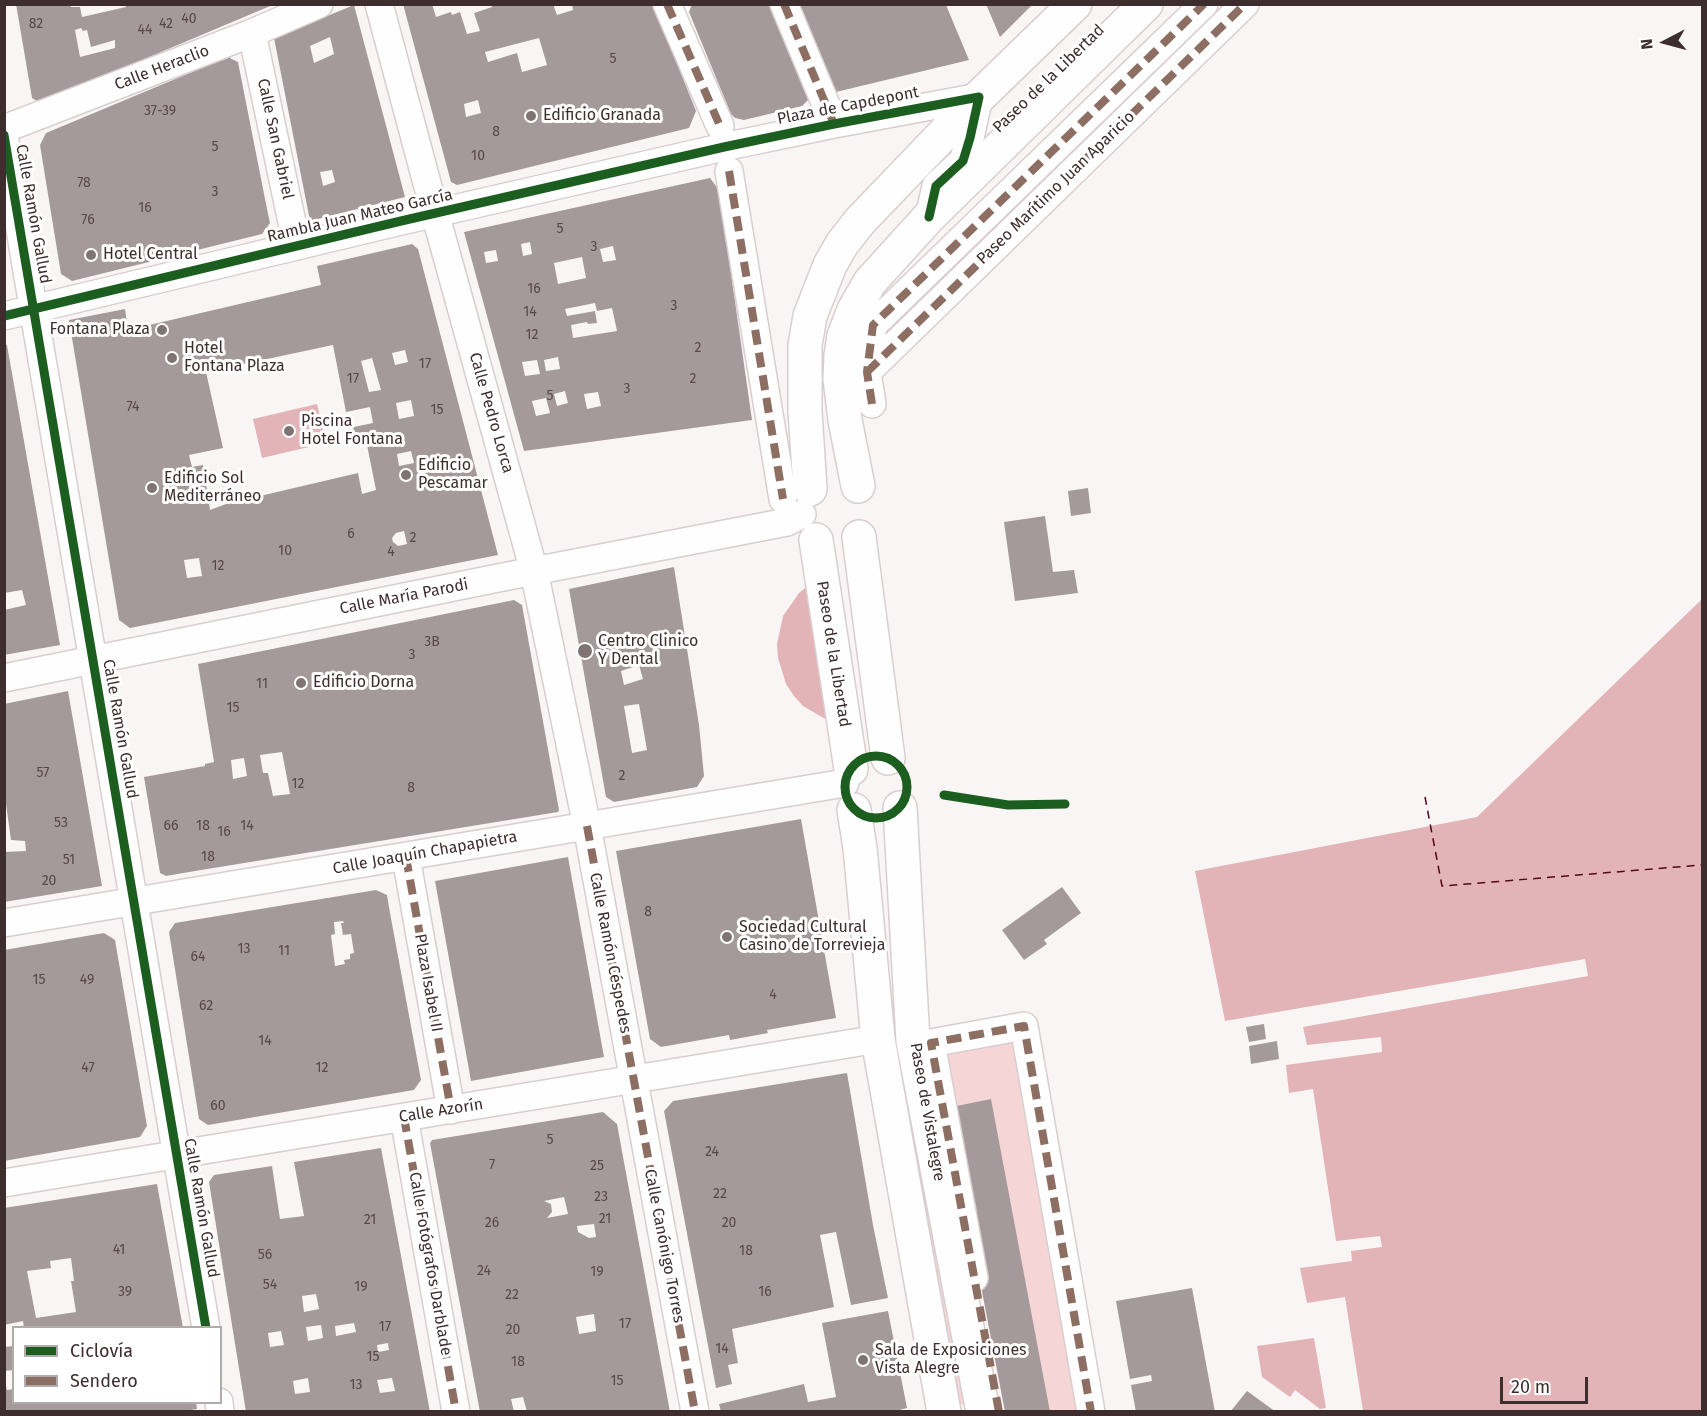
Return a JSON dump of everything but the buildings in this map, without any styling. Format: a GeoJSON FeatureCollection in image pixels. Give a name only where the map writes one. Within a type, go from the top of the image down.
{"type":"FeatureCollection","features":[{"type":"Feature","properties":{"kind":"street","name":"Calle Heraclio"},"geometry":{"type":"LineString","coordinates":[[4,129],[252,33],[319,4]]}},
{"type":"Feature","properties":{"kind":"street","name":"Calle Pedro Lorca"},"geometry":{"type":"LineString","coordinates":[[379,4],[534,571],[587,826]]}},
{"type":"Feature","properties":{"kind":"street"},"geometry":{"type":"LineString","coordinates":[[667,4],[724,148],[803,510],[826,545],[850,544],[859,537]]}},
{"type":"Feature","properties":{"kind":"street"},"geometry":{"type":"LineString","coordinates":[[784,4],[834,124]]}},
{"type":"Feature","properties":{"kind":"street","name":"Paseo de la Libertad"},"geometry":{"type":"LineString","coordinates":[[850,787],[803,510],[804,369],[810,316],[830,266],[842,244],[860,221],[979,97],[1075,4]]}},
{"type":"Feature","properties":{"kind":"street","name":"Paseo de la Libertad"},"geometry":{"type":"LineString","coordinates":[[888,758],[859,537],[866,528],[870,516],[869,505],[858,486],[840,379],[844,336],[854,310],[870,282],[929,217],[1146,4]]}},
{"type":"Feature","properties":{"kind":"street"},"geometry":{"type":"LineString","coordinates":[[872,404],[867,372],[873,325],[1204,4]]}},
{"type":"Feature","properties":{"kind":"street","name":"Paseo Marítimo Juan Aparicio"},"geometry":{"type":"LineString","coordinates":[[867,372],[1245,4]]}},
{"type":"Feature","properties":{"kind":"street","name":"Calle San Gabriel"},"geometry":{"type":"LineString","coordinates":[[252,33],[297,246]]}},
{"type":"Feature","properties":{"kind":"street"},"geometry":{"type":"LineString","coordinates":[[929,217],[936,186],[963,161],[979,97]]}},
{"type":"Feature","properties":{"kind":"street","name":"Plaza de Capdepont"},"geometry":{"type":"LineString","coordinates":[[724,148],[834,124],[979,97]]}},
{"type":"Feature","properties":{"kind":"street","name":"Calle Ramón Gallud"},"geometry":{"type":"LineString","coordinates":[[4,135],[206,1326]]}},
{"type":"Feature","properties":{"kind":"street","name":"Rambla Juan Mateo García"},"geometry":{"type":"LineString","coordinates":[[4,316],[435,213],[724,148]]}},
{"type":"Feature","properties":{"kind":"street"},"geometry":{"type":"LineString","coordinates":[[803,510],[818,483],[838,478],[849,480],[858,486]]}},
{"type":"Feature","properties":{"kind":"street","name":"Calle María Parodi"},"geometry":{"type":"LineString","coordinates":[[4,678],[787,522],[803,510]]}},
{"type":"Feature","properties":{"kind":"street"},"geometry":{"type":"LineString","coordinates":[[888,758],[878,756],[858,761],[850,787],[860,848],[878,1039],[944,1412]]}},
{"type":"Feature","properties":{"kind":"street","name":"Paseo de Vistalegre"},"geometry":{"type":"LineString","coordinates":[[888,758],[897,764],[906,780],[904,800],[900,808],[913,1041],[983,1412]]}},
{"type":"Feature","properties":{"kind":"street"},"geometry":{"type":"LineString","coordinates":[[850,787],[862,816],[882,818],[900,808]]}},
{"type":"Feature","properties":{"kind":"street","name":"Calle Joaquín Chapapietra"},"geometry":{"type":"LineString","coordinates":[[4,923],[587,826],[850,787]]}},
{"type":"Feature","properties":{"kind":"street","name":"Calle Ramón Céspedes"},"geometry":{"type":"LineString","coordinates":[[587,826],[634,1080]]}},
{"type":"Feature","properties":{"kind":"street","name":"Plaza Isabel II"},"geometry":{"type":"LineString","coordinates":[[405,857],[451,1110]]}},
{"type":"Feature","properties":{"kind":"street"},"geometry":{"type":"LineString","coordinates":[[999,1412],[931,1043],[1024,1026],[1091,1412]]}},
{"type":"Feature","properties":{"kind":"street","name":"Calle Azorín"},"geometry":{"type":"LineString","coordinates":[[4,1183],[878,1039]]}},
{"type":"Feature","properties":{"kind":"street","name":"Calle Canónigo Torres"},"geometry":{"type":"LineString","coordinates":[[634,1080],[695,1412]]}},
{"type":"Feature","properties":{"kind":"street","name":"Calle Fotógrafos Darblade"},"geometry":{"type":"LineString","coordinates":[[404,1118],[456,1412]]}},
{"type":"Feature","properties":{"kind":"shaded area","name":"Piscina Hotel Fontana"},"geometry":{"type":"Polygon","coordinates":[[[317,404],[326,443],[262,458],[253,419],[317,404]]]}},
{"type":"Feature","properties":{"kind":"shaded area"},"geometry":{"type":"Polygon","coordinates":[[[810,584],[827,720],[803,706],[794,696],[786,684],[778,658],[777,644],[783,616],[799,593],[810,584]]]}},
{"type":"Feature","properties":{"kind":"shaded area"},"geometry":{"type":"Polygon","coordinates":[[[1702,599],[1702,1411],[1363,1411],[1345,1297],[1307,1303],[1300,1268],[1352,1261],[1351,1251],[1382,1247],[1380,1236],[1336,1241],[1313,1089],[1289,1093],[1286,1065],[1382,1052],[1381,1037],[1307,1045],[1303,1027],[1588,976],[1585,959],[1225,1021],[1195,871],[1477,817],[1702,599]]]}},
{"type":"Feature","properties":{"kind":"shaded area"},"geometry":{"type":"Polygon","coordinates":[[[1014,1032],[1085,1411],[1007,1411],[939,1047],[1014,1032]]]}},
{"type":"Feature","properties":{"kind":"shaded area"},"geometry":{"type":"Polygon","coordinates":[[[934,1220],[969,1403],[950,1407],[915,1224],[934,1220]]]}},
{"type":"Feature","properties":{"kind":"shaded area"},"geometry":{"type":"Polygon","coordinates":[[[1314,1338],[1326,1408],[1320,1409],[1295,1390],[1290,1397],[1262,1377],[1257,1346],[1314,1338]]]}},
{"type":"Feature","properties":{"kind":"ferry route"},"geometry":{"type":"LineString","coordinates":[[1425,797],[1442,886],[1702,865]]}},
{"type":"Feature","properties":{"kind":"marked path"},"geometry":{"type":"LineString","coordinates":[[667,4],[720,126]]}},
{"type":"Feature","properties":{"kind":"marked path"},"geometry":{"type":"LineString","coordinates":[[784,4],[834,124]]}},
{"type":"Feature","properties":{"kind":"marked path"},"geometry":{"type":"LineString","coordinates":[[872,404],[867,372],[873,325],[1204,4]]}},
{"type":"Feature","properties":{"kind":"marked path"},"geometry":{"type":"LineString","coordinates":[[867,372],[1245,4]]}},
{"type":"Feature","properties":{"kind":"marked path"},"geometry":{"type":"LineString","coordinates":[[729,171],[783,499]]}},
{"type":"Feature","properties":{"kind":"marked path"},"geometry":{"type":"LineString","coordinates":[[587,826],[695,1412]]}},
{"type":"Feature","properties":{"kind":"marked path"},"geometry":{"type":"LineString","coordinates":[[406,857],[451,1110]]}},
{"type":"Feature","properties":{"kind":"marked path"},"geometry":{"type":"LineString","coordinates":[[999,1412],[931,1043],[1024,1026],[1091,1412]]}},
{"type":"Feature","properties":{"kind":"marked path"},"geometry":{"type":"LineString","coordinates":[[404,1117],[456,1412]]}},
{"type":"Feature","properties":{"kind":"cycle path"},"geometry":{"type":"LineString","coordinates":[[4,316],[724,147],[979,97],[963,161],[936,186],[929,217]]}},
{"type":"Feature","properties":{"kind":"cycle path"},"geometry":{"type":"LineString","coordinates":[[4,135],[206,1326]]}},
{"type":"Feature","properties":{"kind":"cycle path"},"geometry":{"type":"LineString","coordinates":[[870,756],[882,756],[898,765],[905,775],[907,787],[905,799],[898,809],[882,818],[870,818],[859,813],[850,804],[845,793],[845,781],[850,770],[859,761],[870,756]]}},
{"type":"Feature","properties":{"kind":"cycle path"},"geometry":{"type":"LineString","coordinates":[[944,795],[1008,805],[1065,804]]}},
{"type":"Feature","properties":{"kind":"place","name":"Edificio Granada"},"geometry":{"type":"Point","coordinates":[531,116]}},
{"type":"Feature","properties":{"kind":"place","name":"Hotel Central"},"geometry":{"type":"Point","coordinates":[91,255]}},
{"type":"Feature","properties":{"kind":"place","name":"Fontana Plaza"},"geometry":{"type":"Point","coordinates":[162,330]}},
{"type":"Feature","properties":{"kind":"place","name":"Hotel Fontana Plaza"},"geometry":{"type":"Point","coordinates":[172,358]}},
{"type":"Feature","properties":{"kind":"place","name":"Piscina Hotel Fontana"},"geometry":{"type":"Point","coordinates":[289,431]}},
{"type":"Feature","properties":{"kind":"place","name":"Edificio Pescamar"},"geometry":{"type":"Point","coordinates":[406,475]}},
{"type":"Feature","properties":{"kind":"place","name":"Edificio Sol Mediterráneo"},"geometry":{"type":"Point","coordinates":[152,488]}},
{"type":"Feature","properties":{"kind":"place","name":"Centro Clinico Y Dental"},"geometry":{"type":"Point","coordinates":[585,651]}},
{"type":"Feature","properties":{"kind":"place","name":"Edificio Dorna"},"geometry":{"type":"Point","coordinates":[301,683]}},
{"type":"Feature","properties":{"kind":"place","name":"Sociedad Cultural Casino de Torrevieja"},"geometry":{"type":"Point","coordinates":[727,937]}},
{"type":"Feature","properties":{"kind":"place","name":"Sala de Exposiciones Vista Alegre"},"geometry":{"type":"Point","coordinates":[863,1360]}}]}
